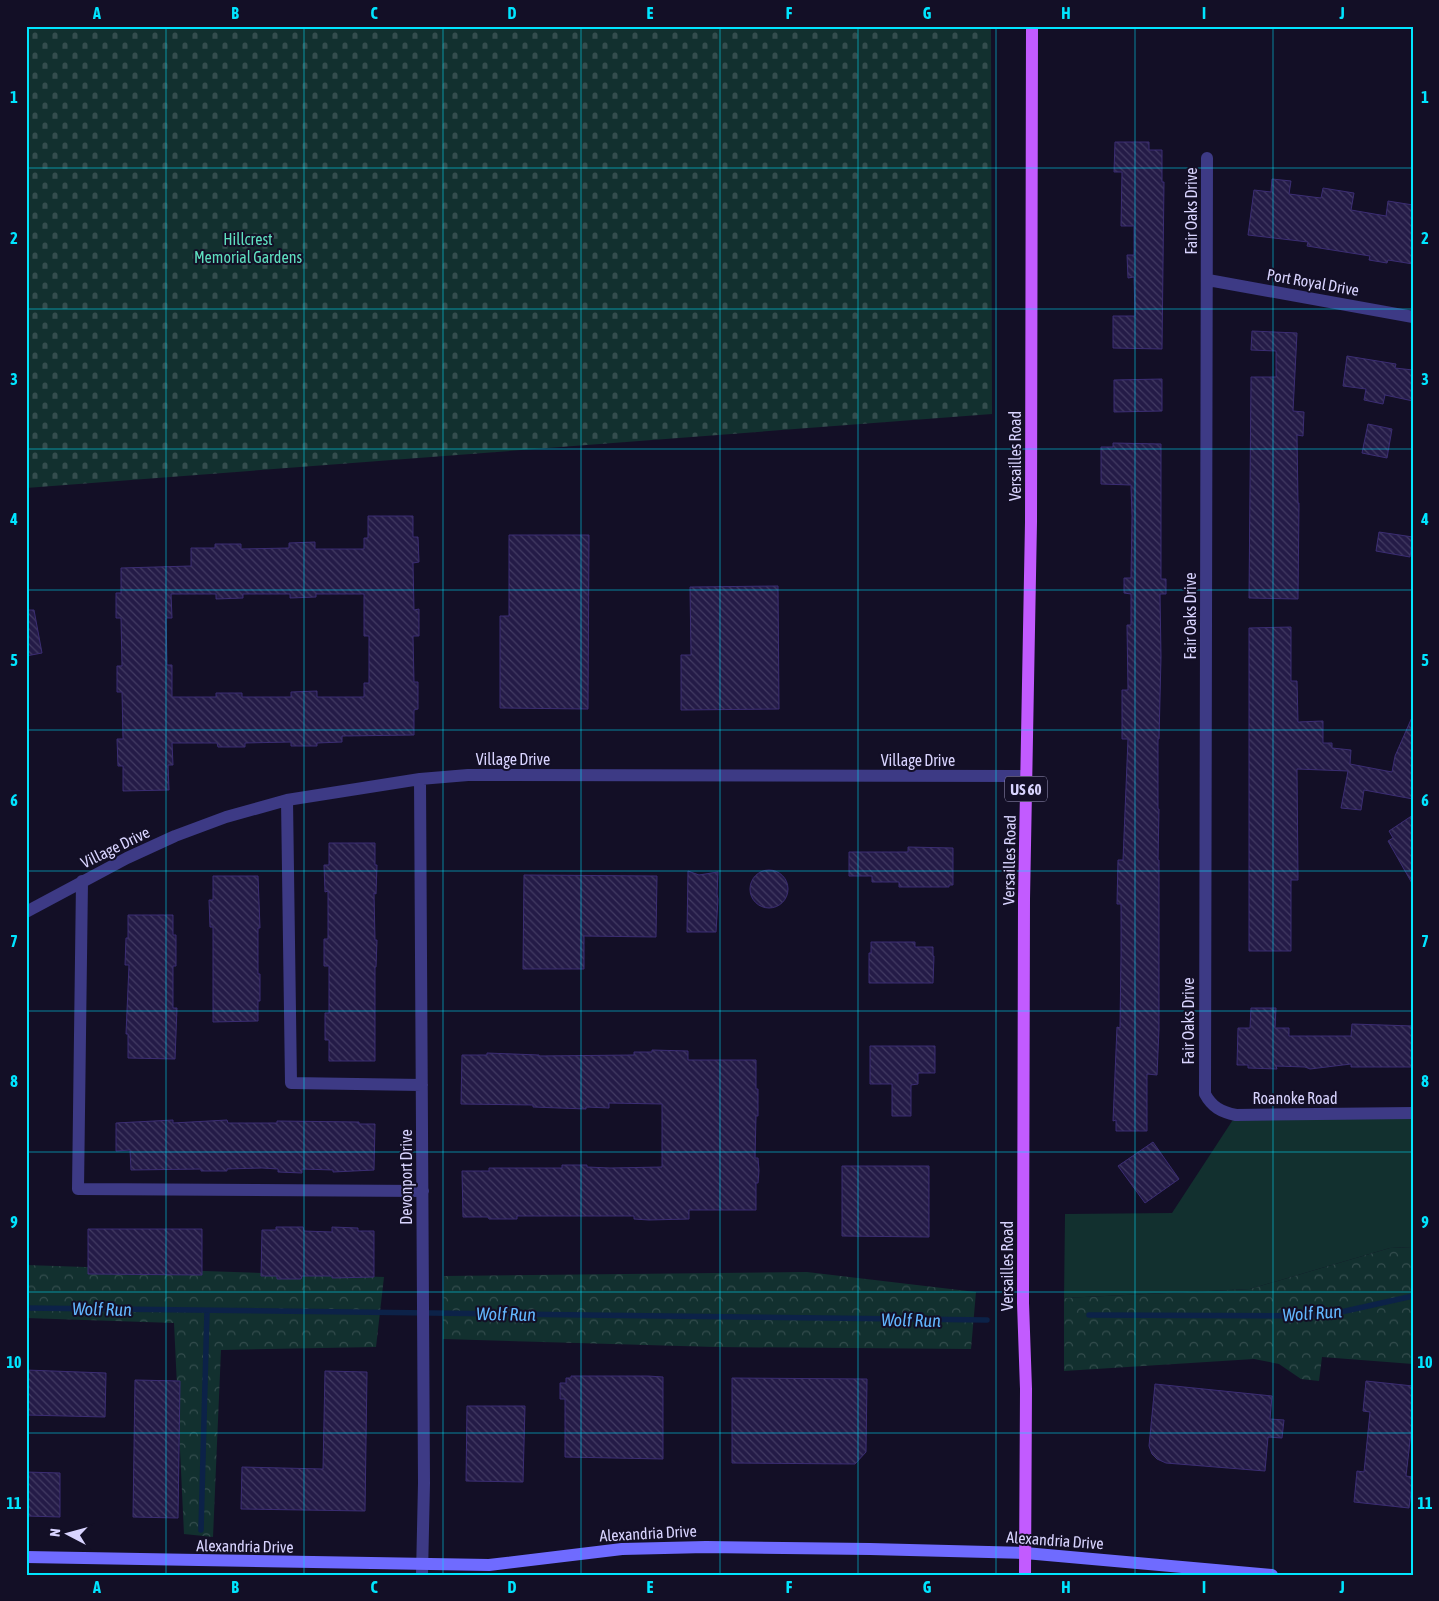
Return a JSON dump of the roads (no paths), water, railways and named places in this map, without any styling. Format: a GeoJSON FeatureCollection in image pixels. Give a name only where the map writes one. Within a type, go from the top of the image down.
{"type":"FeatureCollection","features":[{"type":"Feature","properties":{"kind":"main road","name":"Versailles Road"},"geometry":{"type":"LineString","coordinates":[[1025,1575],[1026,1389],[1023,1277],[1024,909],[1031,522],[1032,26]]}},
{"type":"Feature","properties":{"kind":"street","name":"Fair Oaks Drive"},"geometry":{"type":"LineString","coordinates":[[1204,1075],[1207,158]]}},
{"type":"Feature","properties":{"kind":"street","name":"Port Royal Drive"},"geometry":{"type":"LineString","coordinates":[[1208,280],[1413,317]]}},
{"type":"Feature","properties":{"kind":"street","name":"Village Drive"},"geometry":{"type":"LineString","coordinates":[[26,912],[82,881],[174,836],[226,817],[287,800],[420,779],[468,775],[1026,776]]}},
{"type":"Feature","properties":{"kind":"street","name":"Devonport Drive"},"geometry":{"type":"LineString","coordinates":[[420,779],[424,1300],[422,1570]]}},
{"type":"Feature","properties":{"kind":"street"},"geometry":{"type":"LineString","coordinates":[[287,800],[291,1083],[422,1085]]}},
{"type":"Feature","properties":{"kind":"street"},"geometry":{"type":"LineString","coordinates":[[82,881],[78,1189],[423,1191]]}},
{"type":"Feature","properties":{"kind":"street","name":"Roanoke Road"},"geometry":{"type":"LineString","coordinates":[[1204,1075],[1205,1094],[1210,1103],[1219,1110],[1236,1115],[1413,1113]]}},
{"type":"Feature","properties":{"kind":"street","name":"Alexandria Drive"},"geometry":{"type":"LineString","coordinates":[[26,1557],[422,1570],[489,1565],[605,1550],[656,1548],[870,1549],[1025,1552],[1272,1575]]}},
{"type":"Feature","properties":{"kind":"waterway","name":"Wolf Run"},"geometry":{"type":"LineString","coordinates":[[1089,1315],[1323,1316],[1413,1296]]}},
{"type":"Feature","properties":{"kind":"waterway","name":"Wolf Run"},"geometry":{"type":"LineString","coordinates":[[26,1308],[987,1320]]}},
{"type":"Feature","properties":{"kind":"waterway"},"geometry":{"type":"LineString","coordinates":[[201,1530],[207,1311]]}},
{"type":"Feature","properties":{"kind":"park label","name":"Hillcrest Memorial Gardens"},"geometry":{"type":"Point","coordinates":[248,248]}}]}
